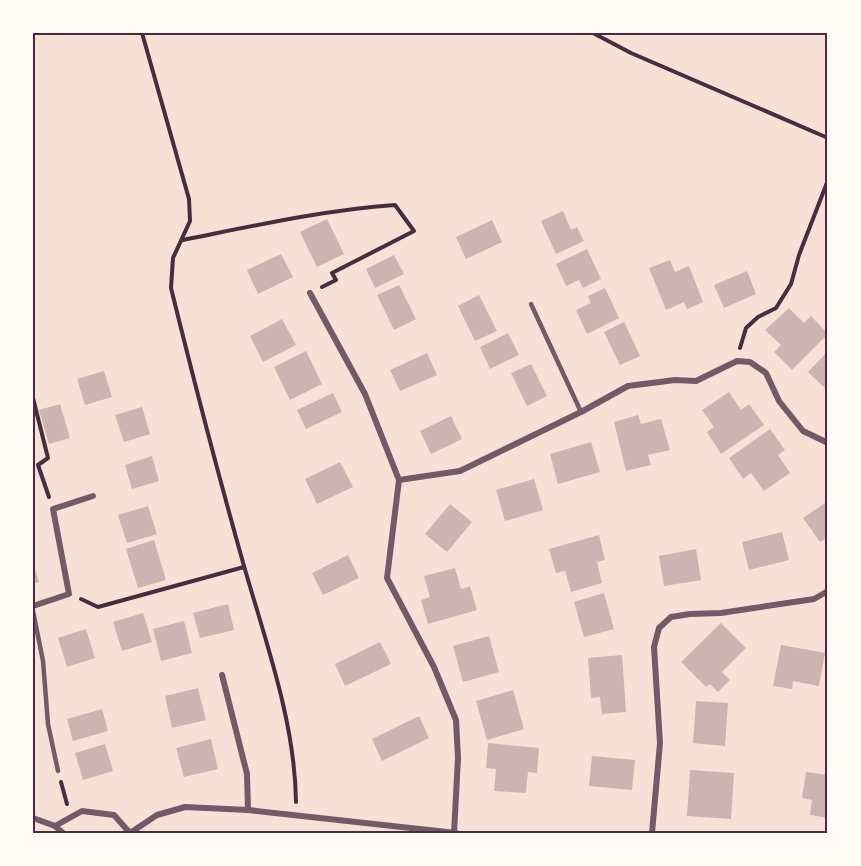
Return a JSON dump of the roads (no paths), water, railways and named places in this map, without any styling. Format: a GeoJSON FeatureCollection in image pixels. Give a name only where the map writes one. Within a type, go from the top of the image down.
{"type":"FeatureCollection","features":[{"type":"Feature","properties":{"kind":"street"},"geometry":{"type":"LineString","coordinates":[[55,826],[82,811],[114,815],[130,833],[158,815],[185,807],[248,810],[455,833],[458,759],[456,720],[434,667],[387,578],[399,480],[366,394],[310,293]]}},
{"type":"Feature","properties":{"kind":"street"},"geometry":{"type":"LineString","coordinates":[[399,480],[460,471],[580,412],[627,386],[675,380],[696,381],[737,361],[750,362],[766,373],[779,401],[803,430],[828,443]]}},
{"type":"Feature","properties":{"kind":"street"},"geometry":{"type":"LineString","coordinates":[[33,606],[69,594],[53,509],[93,496]]}},
{"type":"Feature","properties":{"kind":"street"},"geometry":{"type":"LineString","coordinates":[[652,833],[660,743],[654,647],[659,628],[671,617],[721,613],[814,599],[828,591]]}},
{"type":"Feature","properties":{"kind":"street"},"geometry":{"type":"LineString","coordinates":[[222,675],[247,774],[248,810]]}},
{"type":"Feature","properties":{"kind":"street"},"geometry":{"type":"LineString","coordinates":[[33,818],[55,826],[63,833]]}},
{"type":"Feature","properties":{"kind":"lane"},"geometry":{"type":"LineString","coordinates":[[531,304],[580,412]]}},
{"type":"Feature","properties":{"kind":"lane"},"geometry":{"type":"LineString","coordinates":[[33,611],[43,661],[48,724],[58,771]]}}]}
